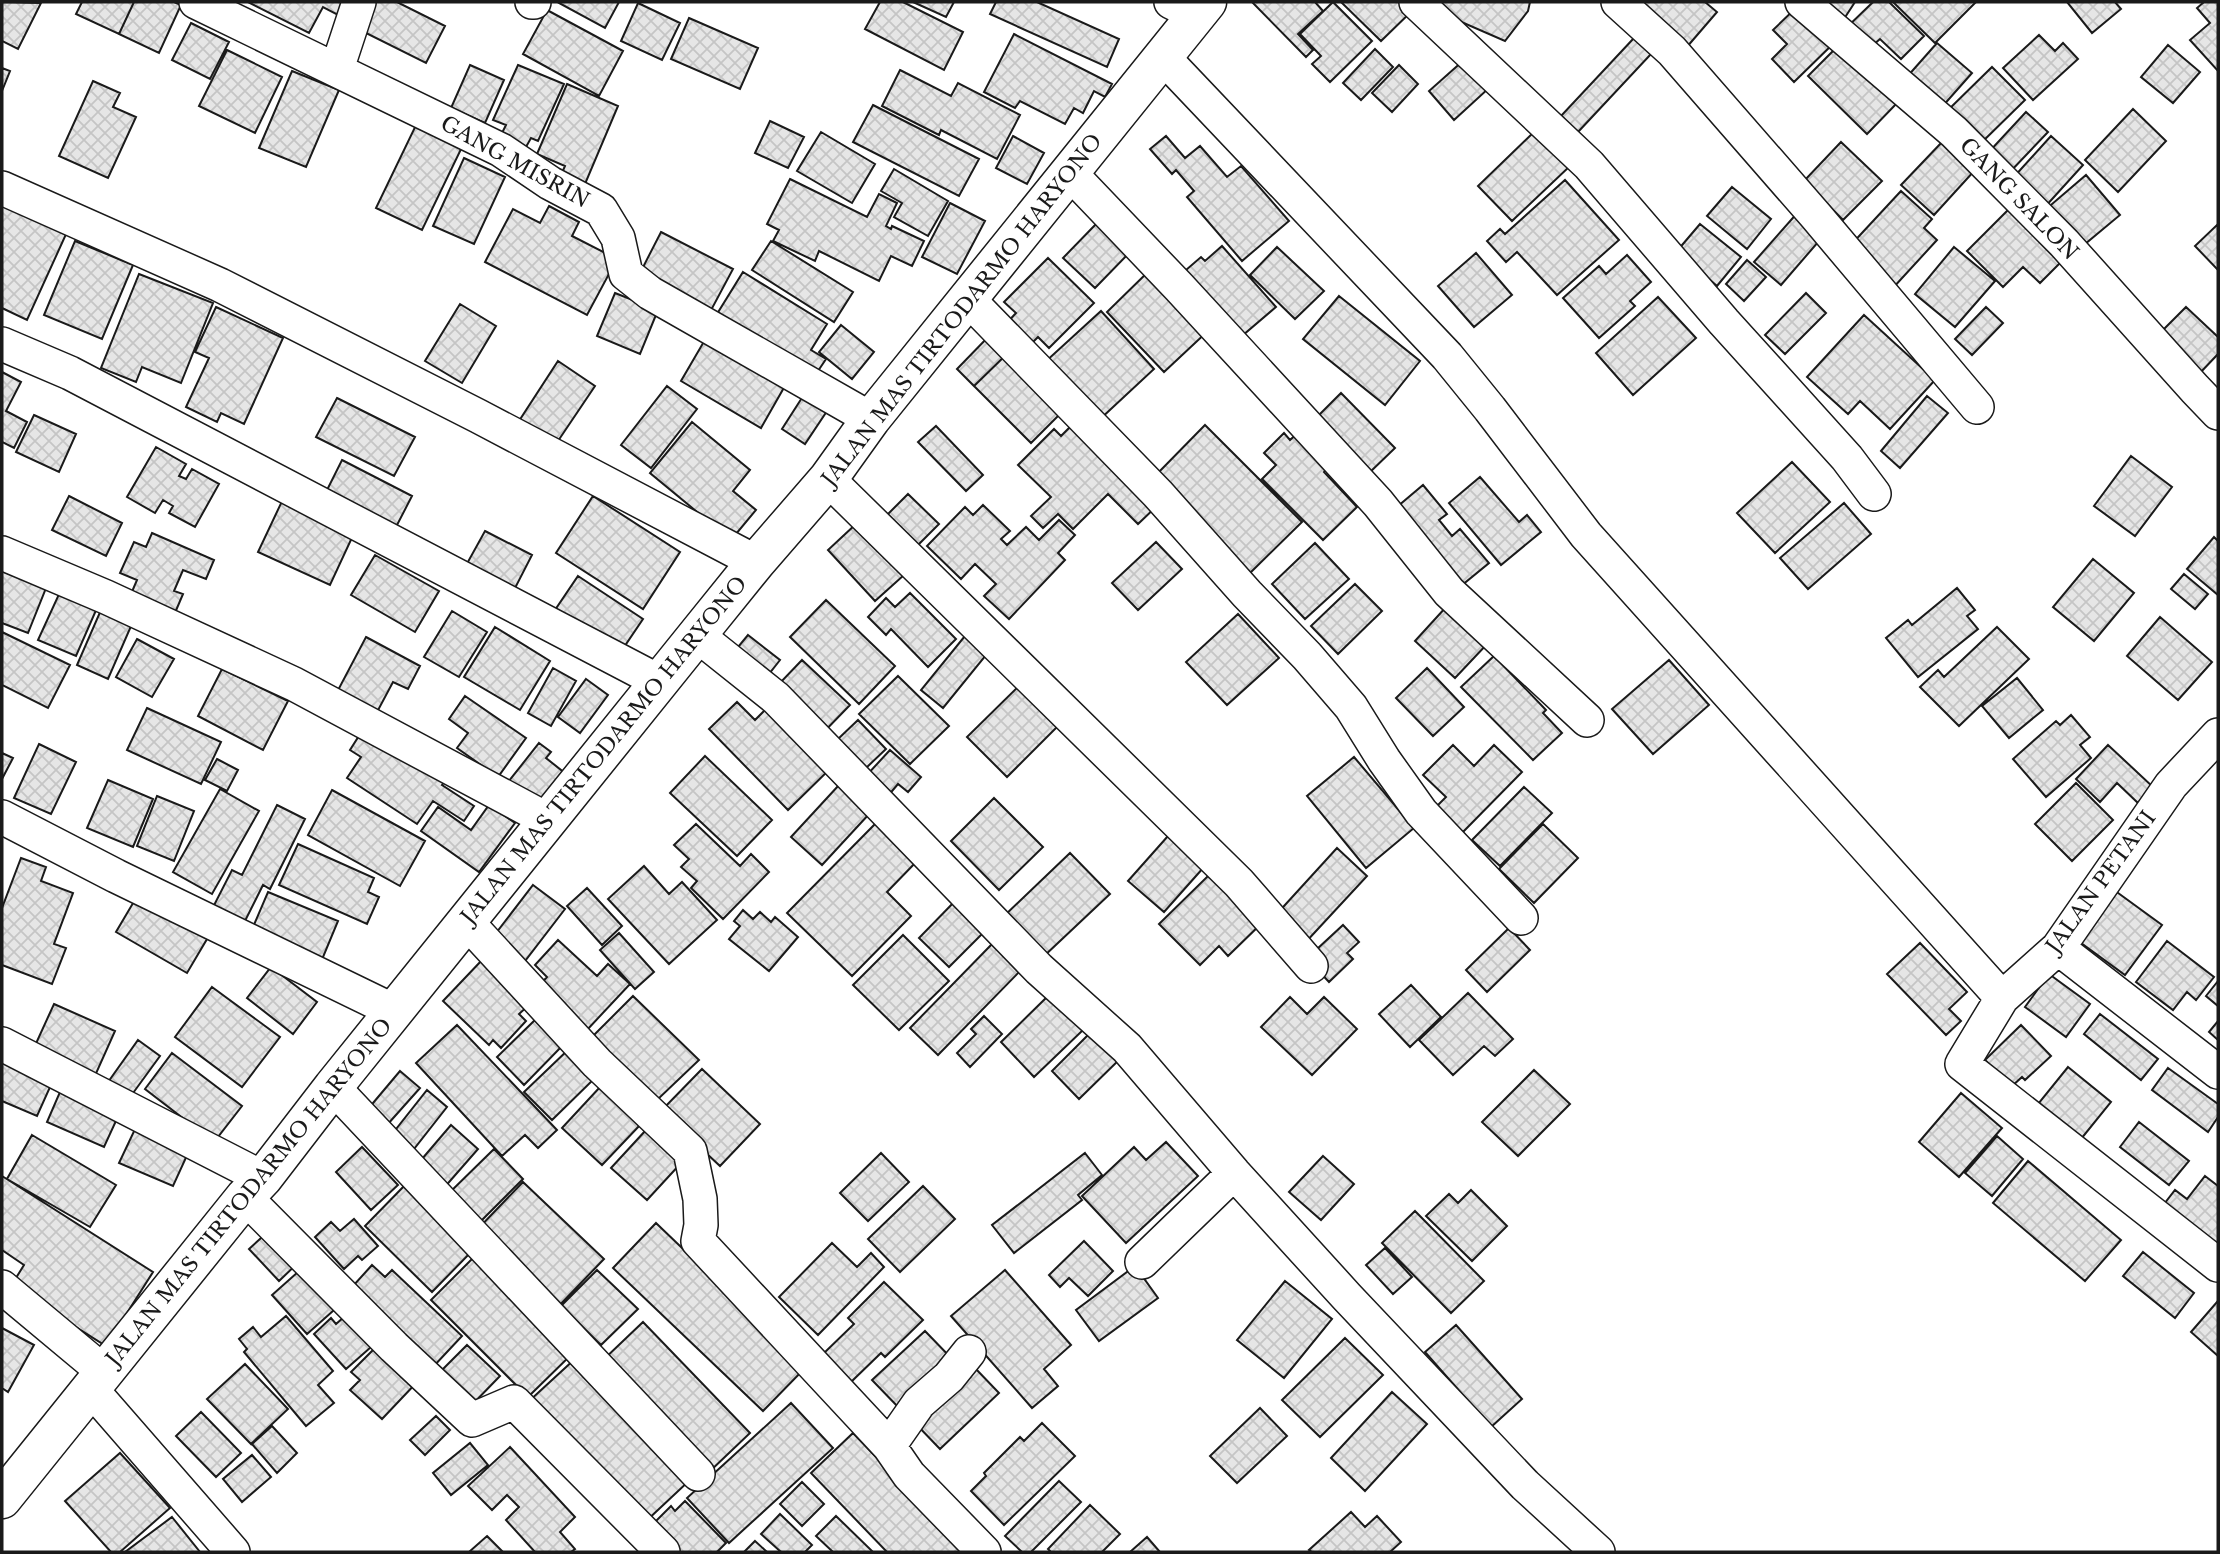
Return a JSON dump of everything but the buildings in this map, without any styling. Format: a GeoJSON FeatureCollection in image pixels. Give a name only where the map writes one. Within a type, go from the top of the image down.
{"type":"FeatureCollection","features":[{"type":"Feature","properties":{"kind":"street","name":"GANG MISRIN"},"geometry":{"type":"LineString","coordinates":[[196,2],[500,149],[550,183],[601,210],[618,238],[626,274],[650,293],[871,419]]}},
{"type":"Feature","properties":{"kind":"street"},"geometry":{"type":"LineString","coordinates":[[337,69],[359,2]]}},
{"type":"Feature","properties":{"kind":"street"},"geometry":{"type":"LineString","coordinates":[[1416,2],[1588,165],[1724,322],[1847,457],[1874,494]]}},
{"type":"Feature","properties":{"kind":"street"},"geometry":{"type":"LineString","coordinates":[[1618,2],[1672,51],[1977,407]]}},
{"type":"Feature","properties":{"kind":"street","name":"GANG SALON"},"geometry":{"type":"LineString","coordinates":[[1802,2],[1954,132],[2064,243],[2218,413]]}},
{"type":"Feature","properties":{"kind":"street","name":"JALAN MAS TIRTODARMO HARYONO"},"geometry":{"type":"LineString","coordinates":[[2,1499],[756,562],[828,479],[871,419],[1163,57],[1192,6]]}},
{"type":"Feature","properties":{"kind":"street"},"geometry":{"type":"LineString","coordinates":[[1163,57],[1447,356],[1586,535],[2002,998]]}},
{"type":"Feature","properties":{"kind":"street"},"geometry":{"type":"LineString","coordinates":[[1070,173],[1378,503],[1449,592],[1587,720]]}},
{"type":"Feature","properties":{"kind":"street"},"geometry":{"type":"LineString","coordinates":[[2,188],[220,285],[756,562]]}},
{"type":"Feature","properties":{"kind":"street"},"geometry":{"type":"LineString","coordinates":[[968,299],[1158,494],[1247,594],[1307,656],[1351,707],[1421,813],[1521,918]]}},
{"type":"Feature","properties":{"kind":"street"},"geometry":{"type":"LineString","coordinates":[[2,344],[70,373],[660,682]]}},
{"type":"Feature","properties":{"kind":"street"},"geometry":{"type":"LineString","coordinates":[[828,479],[1239,883],[1311,966]]}},
{"type":"Feature","properties":{"kind":"street"},"geometry":{"type":"LineString","coordinates":[[2,553],[106,597],[294,684],[548,820]]}},
{"type":"Feature","properties":{"kind":"street"},"geometry":{"type":"LineString","coordinates":[[697,635],[776,698],[1039,969],[1128,1048],[1234,1173],[1356,1307],[1525,1485],[1598,1552]]}},
{"type":"Feature","properties":{"kind":"street","name":"JALAN PETANI"},"geometry":{"type":"LineString","coordinates":[[2218,735],[2171,785],[2058,948],[2002,998],[1962,1064],[2218,1265]]}},
{"type":"Feature","properties":{"kind":"street"},"geometry":{"type":"LineString","coordinates":[[2,817],[116,876],[394,1011]]}},
{"type":"Feature","properties":{"kind":"street"},"geometry":{"type":"LineString","coordinates":[[466,922],[597,1063],[690,1151],[700,1199],[701,1225],[698,1241],[889,1447],[909,1475],[984,1552]]}},
{"type":"Feature","properties":{"kind":"street"},"geometry":{"type":"LineString","coordinates":[[2058,948],[2218,1072]]}},
{"type":"Feature","properties":{"kind":"street"},"geometry":{"type":"LineString","coordinates":[[2,1044],[254,1187],[385,1338],[472,1420],[514,1402],[663,1552]]}},
{"type":"Feature","properties":{"kind":"street"},"geometry":{"type":"LineString","coordinates":[[333,1087],[698,1474]]}},
{"type":"Feature","properties":{"kind":"street"},"geometry":{"type":"LineString","coordinates":[[1142,1262],[1234,1173]]}},
{"type":"Feature","properties":{"kind":"street"},"geometry":{"type":"LineString","coordinates":[[2,1287],[97,1380],[233,1552]]}},
{"type":"Feature","properties":{"kind":"street"},"geometry":{"type":"LineString","coordinates":[[889,1447],[919,1403],[949,1377],[969,1352]]}}]}
